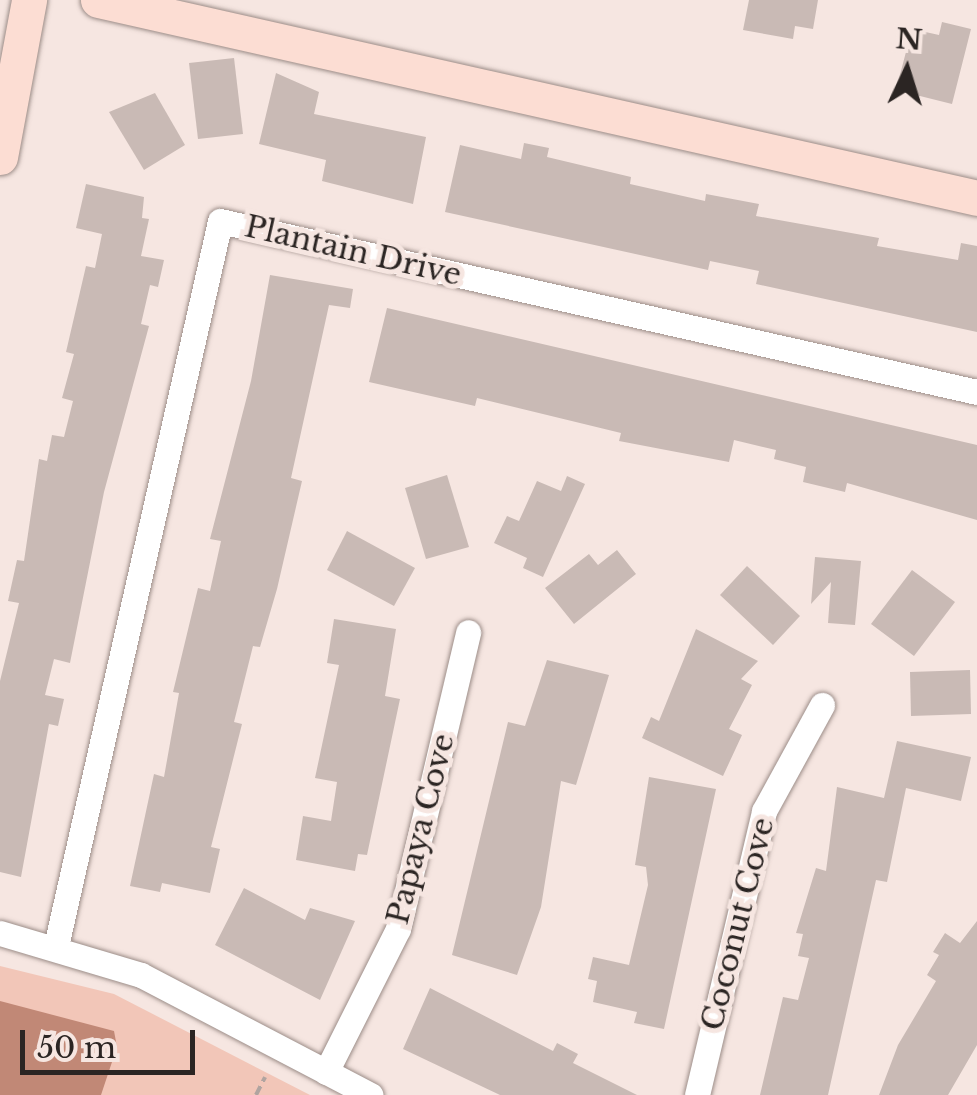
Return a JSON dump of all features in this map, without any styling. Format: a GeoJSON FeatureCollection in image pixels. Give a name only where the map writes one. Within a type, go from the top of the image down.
{"type":"FeatureCollection","features":[{"type":"Feature","properties":{"kind":"street"},"geometry":{"type":"LineString","coordinates":[[0,157],[29,0]]}},
{"type":"Feature","properties":{"kind":"street"},"geometry":{"type":"LineString","coordinates":[[98,0],[977,198]]}},
{"type":"Feature","properties":{"kind":"street","name":"Plantain Drive"},"geometry":{"type":"LineString","coordinates":[[56,946],[220,221],[977,392]]}},
{"type":"Feature","properties":{"kind":"street","name":"Papaya Cove"},"geometry":{"type":"LineString","coordinates":[[326,1072],[398,929],[468,632]]}},
{"type":"Feature","properties":{"kind":"street","name":"Coconut Cove"},"geometry":{"type":"LineString","coordinates":[[696,1095],[764,811],[822,705]]}},
{"type":"Feature","properties":{"kind":"street"},"geometry":{"type":"LineString","coordinates":[[0,934],[56,946],[141,975],[371,1095]]}},
{"type":"Feature","properties":{"kind":"path"},"geometry":{"type":"LineString","coordinates":[[256,1095],[265,1077]]}},
{"type":"Feature","properties":{"kind":"shaded area"},"geometry":{"type":"Polygon","coordinates":[[[0,966],[114,994],[310,1095],[0,1095],[0,966]]]}},
{"type":"Feature","properties":{"kind":"shaded area"},"geometry":{"type":"Polygon","coordinates":[[[0,1001],[114,1031],[117,1047],[101,1095],[0,1095],[0,1001]]]}},
{"type":"Feature","properties":{"kind":"building"},"geometry":{"type":"Polygon","coordinates":[[[749,0],[818,0],[813,29],[795,26],[793,39],[743,30],[749,0]]]}},
{"type":"Feature","properties":{"kind":"building"},"geometry":{"type":"Polygon","coordinates":[[[942,22],[971,29],[952,104],[896,90],[912,29],[939,35],[942,22]]]}},
{"type":"Feature","properties":{"kind":"building"},"geometry":{"type":"Polygon","coordinates":[[[234,58],[243,134],[198,139],[189,63],[234,58]]]}},
{"type":"Feature","properties":{"kind":"building"},"geometry":{"type":"Polygon","coordinates":[[[276,73],[319,92],[314,114],[426,137],[413,204],[322,181],[326,160],[259,144],[276,73]]]}},
{"type":"Feature","properties":{"kind":"building"},"geometry":{"type":"Polygon","coordinates":[[[155,93],[185,145],[144,170],[109,112],[155,93]]]}},
{"type":"Feature","properties":{"kind":"building"},"geometry":{"type":"Polygon","coordinates":[[[524,143],[549,148],[547,157],[631,177],[630,184],[705,201],[706,194],[759,204],[756,216],[879,238],[877,246],[958,260],[961,243],[977,246],[977,332],[756,284],[759,271],[710,261],[708,270],[445,212],[460,145],[521,159],[524,143]]]}},
{"type":"Feature","properties":{"kind":"building"},"geometry":{"type":"Polygon","coordinates":[[[86,184],[144,197],[142,218],[149,219],[141,256],[164,260],[158,287],[150,285],[141,324],[149,326],[104,492],[70,663],[54,659],[45,695],[64,699],[58,726],[49,724],[21,877],[0,872],[0,681],[19,603],[8,601],[17,560],[24,561],[39,459],[47,461],[52,435],[64,437],[73,401],[62,398],[74,354],[66,352],[86,266],[95,268],[102,234],[76,228],[86,184]]]}},
{"type":"Feature","properties":{"kind":"building"},"geometry":{"type":"Polygon","coordinates":[[[270,275],[353,289],[350,308],[329,305],[291,478],[302,481],[277,589],[260,647],[253,646],[234,722],[242,724],[211,847],[220,849],[210,893],[162,883],[160,892],[130,886],[154,774],[164,777],[179,693],[173,692],[198,588],[210,591],[221,541],[210,539],[251,381],[270,275]]]}},
{"type":"Feature","properties":{"kind":"building"},"geometry":{"type":"Polygon","coordinates":[[[387,308],[977,445],[977,520],[847,483],[845,492],[803,482],[806,467],[774,459],[776,450],[734,440],[729,462],[619,441],[621,433],[477,398],[475,406],[369,382],[387,308]]]}},
{"type":"Feature","properties":{"kind":"building"},"geometry":{"type":"Polygon","coordinates":[[[447,475],[469,547],[426,559],[405,488],[447,475]]]}},
{"type":"Feature","properties":{"kind":"building"},"geometry":{"type":"Polygon","coordinates":[[[567,476],[585,484],[543,577],[523,568],[527,558],[494,543],[507,516],[519,521],[537,481],[561,491],[567,476]]]}},
{"type":"Feature","properties":{"kind":"building"},"geometry":{"type":"Polygon","coordinates":[[[347,531],[415,568],[394,606],[327,570],[347,531]]]}},
{"type":"Feature","properties":{"kind":"building"},"geometry":{"type":"Polygon","coordinates":[[[617,550],[636,574],[574,624],[545,588],[589,554],[598,565],[617,550]]]}},
{"type":"Feature","properties":{"kind":"building"},"geometry":{"type":"Polygon","coordinates":[[[815,557],[861,561],[855,625],[828,623],[831,582],[811,604],[815,557]]]}},
{"type":"Feature","properties":{"kind":"building"},"geometry":{"type":"Polygon","coordinates":[[[747,566],[800,616],[773,645],[720,595],[747,566]]]}},
{"type":"Feature","properties":{"kind":"building"},"geometry":{"type":"Polygon","coordinates":[[[912,570],[955,602],[914,656],[871,624],[912,570]]]}},
{"type":"Feature","properties":{"kind":"building"},"geometry":{"type":"Polygon","coordinates":[[[334,619],[396,629],[385,696],[400,699],[367,855],[358,854],[355,871],[296,860],[303,816],[331,821],[337,782],[315,778],[339,665],[327,663],[334,619]]]}},
{"type":"Feature","properties":{"kind":"building"},"geometry":{"type":"Polygon","coordinates":[[[696,629],[758,661],[741,679],[752,685],[729,729],[742,735],[723,776],[642,738],[651,717],[659,721],[696,629]]]}},
{"type":"Feature","properties":{"kind":"building"},"geometry":{"type":"Polygon","coordinates":[[[547,660],[609,675],[576,785],[561,781],[541,907],[517,975],[452,955],[508,722],[525,726],[547,660]]]}},
{"type":"Feature","properties":{"kind":"building"},"geometry":{"type":"Polygon","coordinates":[[[970,670],[971,714],[911,716],[910,672],[970,670]]]}},
{"type":"Feature","properties":{"kind":"building"},"geometry":{"type":"Polygon","coordinates":[[[897,741],[971,757],[961,801],[906,788],[887,882],[876,880],[828,1095],[760,1095],[783,997],[798,1000],[809,958],[798,956],[803,934],[796,933],[816,868],[826,871],[837,787],[884,798],[897,741]]]}},
{"type":"Feature","properties":{"kind":"building"},"geometry":{"type":"Polygon","coordinates":[[[649,777],[716,789],[664,1029],[634,1023],[637,1012],[593,1002],[597,981],[588,979],[593,957],[629,965],[648,885],[646,867],[635,865],[649,777]]]}},
{"type":"Feature","properties":{"kind":"building"},"geometry":{"type":"Polygon","coordinates":[[[244,888],[305,920],[310,908],[355,921],[320,1000],[215,945],[244,888]]]}},
{"type":"Feature","properties":{"kind":"building"},"geometry":{"type":"Polygon","coordinates":[[[977,921],[977,1045],[948,1095],[879,1095],[898,1045],[936,981],[927,975],[939,955],[933,952],[945,933],[960,943],[977,921]]]}},
{"type":"Feature","properties":{"kind":"building"},"geometry":{"type":"Polygon","coordinates":[[[430,988],[553,1051],[557,1043],[578,1054],[573,1063],[637,1095],[500,1095],[403,1049],[430,988]]]}}]}
